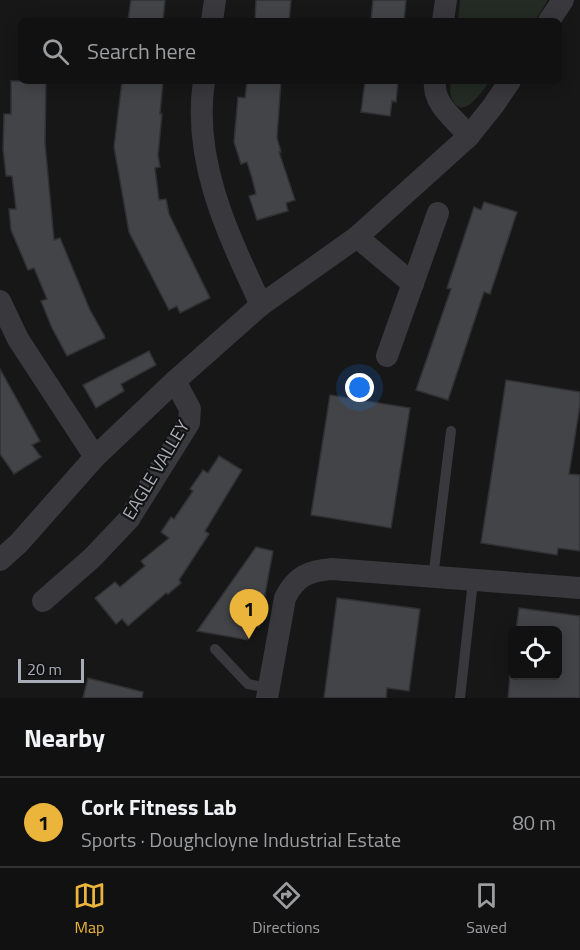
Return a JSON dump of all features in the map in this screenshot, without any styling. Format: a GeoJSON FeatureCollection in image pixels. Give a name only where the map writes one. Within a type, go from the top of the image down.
{"type":"FeatureCollection","features":[{"type":"Feature","properties":{"kind":"street"},"geometry":{"type":"LineString","coordinates":[[212,18],[215,0]]}},
{"type":"Feature","properties":{"kind":"street"},"geometry":{"type":"LineString","coordinates":[[443,18],[446,0]]}},
{"type":"Feature","properties":{"kind":"street"},"geometry":{"type":"LineString","coordinates":[[551,18],[563,0]]}},
{"type":"Feature","properties":{"kind":"street"},"geometry":{"type":"LineString","coordinates":[[204,84],[200,111],[203,149],[225,228],[261,305]]}},
{"type":"Feature","properties":{"kind":"street"},"geometry":{"type":"LineString","coordinates":[[434,84],[442,108],[469,136]]}},
{"type":"Feature","properties":{"kind":"street","name":"EAGLE VALLEY"},"geometry":{"type":"LineString","coordinates":[[0,560],[19,543],[95,457],[175,381],[261,305],[357,237],[469,136],[508,84]]}},
{"type":"Feature","properties":{"kind":"street"},"geometry":{"type":"LineString","coordinates":[[387,356],[438,213]]}},
{"type":"Feature","properties":{"kind":"street"},"geometry":{"type":"LineString","coordinates":[[357,237],[413,284]]}},
{"type":"Feature","properties":{"kind":"street"},"geometry":{"type":"LineString","coordinates":[[0,301],[18,339],[95,457]]}},
{"type":"Feature","properties":{"kind":"street","name":"EAGLE VALLEY"},"geometry":{"type":"LineString","coordinates":[[43,601],[92,558],[129,519],[189,423],[190,409],[175,381]]}},
{"type":"Feature","properties":{"kind":"street"},"geometry":{"type":"LineString","coordinates":[[268,693],[285,598],[291,585],[309,573],[332,569],[580,588]]}},
{"type":"Feature","properties":{"kind":"lane"},"geometry":{"type":"LineString","coordinates":[[433,578],[451,431]]}},
{"type":"Feature","properties":{"kind":"lane"},"geometry":{"type":"LineString","coordinates":[[460,698],[473,581]]}},
{"type":"Feature","properties":{"kind":"lane"},"geometry":{"type":"LineString","coordinates":[[215,649],[248,684],[268,693]]}},
{"type":"Feature","properties":{"kind":"shaded area"},"geometry":{"type":"Polygon","coordinates":[[[460,0],[548,0],[537,18],[458,18],[460,0]]]}},
{"type":"Feature","properties":{"kind":"shaded area"},"geometry":{"type":"Polygon","coordinates":[[[451,84],[487,84],[470,105],[465,107],[455,104],[450,90],[451,84]]]}},
{"type":"Feature","properties":{"kind":"building"},"geometry":{"type":"Polygon","coordinates":[[[131,0],[165,0],[163,18],[128,18],[131,0]]]}},
{"type":"Feature","properties":{"kind":"building"},"geometry":{"type":"Polygon","coordinates":[[[256,0],[291,0],[289,18],[255,18],[256,0]]]}},
{"type":"Feature","properties":{"kind":"building"},"geometry":{"type":"Polygon","coordinates":[[[373,0],[406,0],[404,18],[371,18],[373,0]]]}},
{"type":"Feature","properties":{"kind":"building"},"geometry":{"type":"Polygon","coordinates":[[[11,81],[18,81],[18,84],[46,84],[45,143],[54,240],[60,238],[90,310],[105,338],[67,356],[41,301],[47,299],[34,268],[28,270],[11,230],[9,209],[16,209],[12,176],[6,176],[3,149],[4,114],[11,114],[11,81]]]}},
{"type":"Feature","properties":{"kind":"building"},"geometry":{"type":"Polygon","coordinates":[[[122,84],[163,84],[158,155],[160,167],[155,168],[159,200],[166,199],[169,214],[210,298],[180,313],[177,306],[169,310],[129,232],[114,147],[122,84]]]}},
{"type":"Feature","properties":{"kind":"building"},"geometry":{"type":"Polygon","coordinates":[[[247,84],[281,84],[277,138],[281,152],[279,152],[295,200],[286,203],[288,211],[257,220],[249,196],[256,194],[252,178],[247,162],[241,164],[234,142],[238,97],[245,98],[247,84]]]}},
{"type":"Feature","properties":{"kind":"building"},"geometry":{"type":"Polygon","coordinates":[[[365,84],[398,84],[396,102],[392,101],[390,116],[361,112],[365,84]]]}},
{"type":"Feature","properties":{"kind":"building"},"geometry":{"type":"Polygon","coordinates":[[[484,202],[517,212],[490,294],[484,292],[448,400],[416,390],[451,289],[447,288],[474,207],[481,210],[484,202]]]}},
{"type":"Feature","properties":{"kind":"building"},"geometry":{"type":"Polygon","coordinates":[[[149,351],[156,365],[121,384],[124,391],[96,408],[83,385],[149,351]]]}},
{"type":"Feature","properties":{"kind":"building"},"geometry":{"type":"Polygon","coordinates":[[[0,369],[40,441],[32,445],[41,457],[14,474],[0,454],[0,369]]]}},
{"type":"Feature","properties":{"kind":"building"},"geometry":{"type":"Polygon","coordinates":[[[506,380],[580,392],[569,474],[580,475],[580,551],[558,548],[557,555],[481,543],[506,380]]]}},
{"type":"Feature","properties":{"kind":"building"},"geometry":{"type":"Polygon","coordinates":[[[330,395],[410,408],[391,528],[311,515],[330,395]]]}},
{"type":"Feature","properties":{"kind":"building"},"geometry":{"type":"Polygon","coordinates":[[[219,456],[242,470],[205,531],[209,534],[179,580],[181,583],[128,626],[122,619],[116,624],[95,598],[115,582],[120,587],[145,566],[141,561],[169,538],[161,532],[171,517],[174,519],[193,491],[190,489],[203,470],[208,473],[219,456]]]}},
{"type":"Feature","properties":{"kind":"building"},"geometry":{"type":"Polygon","coordinates":[[[256,547],[273,551],[259,627],[250,625],[248,640],[197,631],[256,547]]]}},
{"type":"Feature","properties":{"kind":"building"},"geometry":{"type":"Polygon","coordinates":[[[337,598],[420,609],[409,691],[387,688],[386,698],[324,698],[337,598]]]}},
{"type":"Feature","properties":{"kind":"building"},"geometry":{"type":"Polygon","coordinates":[[[519,608],[580,616],[580,698],[508,698],[510,680],[562,680],[562,626],[517,626],[519,608]]]}},
{"type":"Feature","properties":{"kind":"building"},"geometry":{"type":"Polygon","coordinates":[[[88,678],[143,692],[142,698],[83,698],[88,678]]]}},
{"type":"Feature","properties":{"kind":"place","name":"Cork Fitness Lab"},"geometry":{"type":"Point","coordinates":[249,639]}}]}
